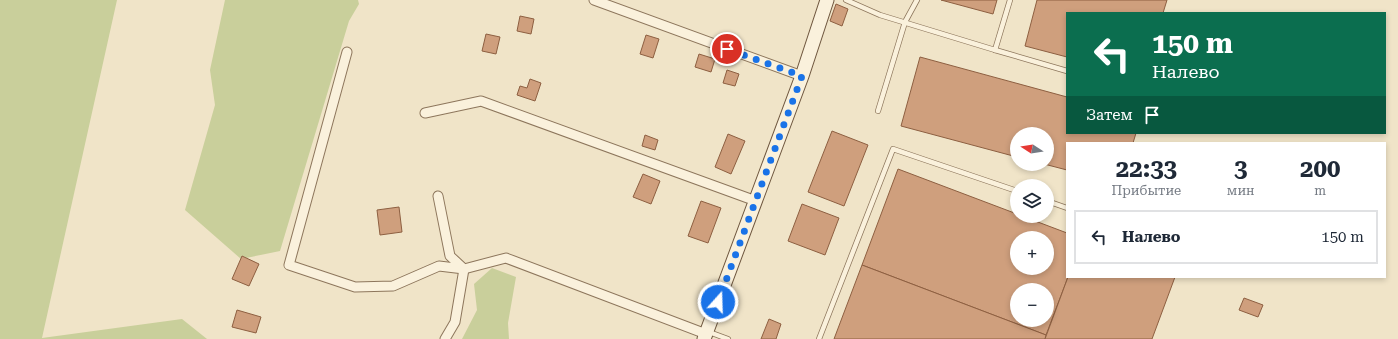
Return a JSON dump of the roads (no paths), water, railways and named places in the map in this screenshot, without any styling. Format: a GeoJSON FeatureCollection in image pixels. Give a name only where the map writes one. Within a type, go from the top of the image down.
{"type":"FeatureCollection","features":[{"type":"Feature","properties":{"kind":"street"},"geometry":{"type":"LineString","coordinates":[[594,0],[802,76]]}},
{"type":"Feature","properties":{"kind":"street"},"geometry":{"type":"LineString","coordinates":[[347,52],[289,265],[355,287],[393,286],[439,266],[464,269],[506,258],[706,335],[802,76],[827,0]]}},
{"type":"Feature","properties":{"kind":"street"},"geometry":{"type":"LineString","coordinates":[[425,113],[481,101],[756,201]]}},
{"type":"Feature","properties":{"kind":"street"},"geometry":{"type":"LineString","coordinates":[[438,196],[450,256],[464,269]]}},
{"type":"Feature","properties":{"kind":"street"},"geometry":{"type":"LineString","coordinates":[[445,339],[455,322],[464,269]]}},
{"type":"Feature","properties":{"kind":"lane"},"geometry":{"type":"LineString","coordinates":[[846,0],[880,15],[1066,71]]}},
{"type":"Feature","properties":{"kind":"lane"},"geometry":{"type":"LineString","coordinates":[[878,112],[905,22],[917,0]]}},
{"type":"Feature","properties":{"kind":"lane"},"geometry":{"type":"LineString","coordinates":[[995,50],[1010,0]]}},
{"type":"Feature","properties":{"kind":"lane"},"geometry":{"type":"LineString","coordinates":[[819,339],[893,149],[1010,189]]}},
{"type":"Feature","properties":{"kind":"lane"},"geometry":{"type":"LineString","coordinates":[[1054,203],[1066,208]]}},
{"type":"Feature","properties":{"kind":"lane"},"geometry":{"type":"LineString","coordinates":[[706,335],[728,339]]}}]}
